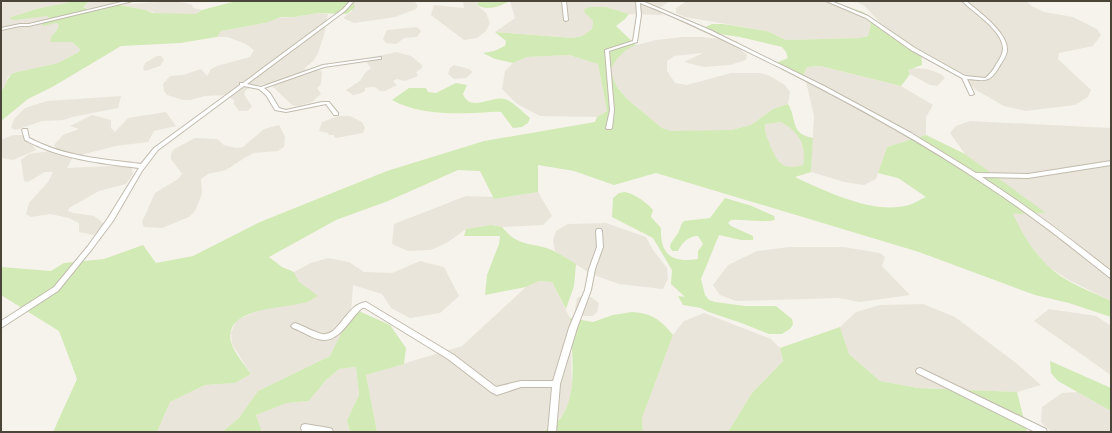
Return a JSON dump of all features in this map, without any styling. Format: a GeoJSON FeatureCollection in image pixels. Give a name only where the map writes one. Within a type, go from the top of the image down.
{"type":"FeatureCollection","features":[{"type":"Feature","properties":{"kind":"street"},"geometry":{"type":"LineString","coordinates":[[1,28],[20,24],[30,25],[131,1]]}},
{"type":"Feature","properties":{"kind":"street"},"geometry":{"type":"LineString","coordinates":[[1,325],[56,289],[97,240],[117,209],[141,166],[156,149],[344,10],[352,1]]}},
{"type":"Feature","properties":{"kind":"street"},"geometry":{"type":"LineString","coordinates":[[564,1],[566,20]]}},
{"type":"Feature","properties":{"kind":"street"},"geometry":{"type":"LineString","coordinates":[[609,128],[612,110],[607,50],[635,42],[637,17],[640,7],[638,1],[692,22],[876,114],[977,175],[1056,229],[1111,275]]}},
{"type":"Feature","properties":{"kind":"street"},"geometry":{"type":"LineString","coordinates":[[828,1],[867,17],[913,49],[964,77],[976,80],[988,78],[1000,61],[1005,49],[1001,37],[995,29],[964,1]]}},
{"type":"Feature","properties":{"kind":"street"},"geometry":{"type":"LineString","coordinates":[[242,84],[261,88],[323,66],[379,58]]}},
{"type":"Feature","properties":{"kind":"street"},"geometry":{"type":"LineString","coordinates":[[964,77],[972,94]]}},
{"type":"Feature","properties":{"kind":"street"},"geometry":{"type":"LineString","coordinates":[[261,88],[280,110],[286,111],[322,103],[327,104],[336,114]]}},
{"type":"Feature","properties":{"kind":"street"},"geometry":{"type":"LineString","coordinates":[[25,130],[27,139],[37,145],[60,153],[141,166]]}},
{"type":"Feature","properties":{"kind":"street"},"geometry":{"type":"LineString","coordinates":[[977,175],[1028,176],[1111,163]]}},
{"type":"Feature","properties":{"kind":"street"},"geometry":{"type":"LineString","coordinates":[[552,432],[556,384],[573,328],[588,290],[600,247],[599,231]]}},
{"type":"Feature","properties":{"kind":"street"},"geometry":{"type":"LineString","coordinates":[[295,326],[323,337],[329,336],[346,324],[352,313],[359,306],[366,305],[451,357],[494,390],[497,391],[521,384],[556,384]]}},
{"type":"Feature","properties":{"kind":"street"},"geometry":{"type":"LineString","coordinates":[[920,371],[1043,432]]}},
{"type":"Feature","properties":{"kind":"street"},"geometry":{"type":"LineString","coordinates":[[305,428],[329,432]]}},
{"type":"Feature","properties":{"kind":"shaded area"},"geometry":{"type":"Polygon","coordinates":[[[14,1],[75,1],[36,9],[11,17],[47,16],[49,18],[42,24],[56,23],[59,25],[51,37],[55,42],[72,42],[80,49],[79,52],[58,63],[13,73],[8,77],[5,87],[1,91],[1,3],[14,1]]]}},
{"type":"Feature","properties":{"kind":"shaded area"},"geometry":{"type":"Polygon","coordinates":[[[89,1],[130,1],[130,4],[171,1],[186,3],[192,5],[193,8],[202,10],[196,14],[164,15],[118,4],[92,9],[83,7],[89,1]]]}},
{"type":"Feature","properties":{"kind":"shaded area"},"geometry":{"type":"Polygon","coordinates":[[[339,1],[414,1],[418,6],[416,9],[395,17],[354,23],[343,18],[352,11],[348,2],[339,1]]]}},
{"type":"Feature","properties":{"kind":"shaded area"},"geometry":{"type":"Polygon","coordinates":[[[463,1],[479,1],[477,5],[486,13],[490,23],[486,31],[477,38],[464,40],[431,15],[434,5],[464,8],[463,1]]]}},
{"type":"Feature","properties":{"kind":"shaded area"},"geometry":{"type":"Polygon","coordinates":[[[510,1],[670,1],[661,7],[662,15],[629,14],[606,7],[585,13],[593,21],[592,29],[582,36],[573,38],[495,32],[515,18],[510,1]]]}},
{"type":"Feature","properties":{"kind":"shaded area"},"geometry":{"type":"Polygon","coordinates":[[[687,1],[826,1],[849,7],[861,13],[871,24],[868,36],[859,38],[786,40],[767,31],[685,17],[676,13],[676,8],[687,1]]]}},
{"type":"Feature","properties":{"kind":"shaded area"},"geometry":{"type":"Polygon","coordinates":[[[855,1],[1026,1],[1033,7],[1044,12],[1073,17],[1097,29],[1101,35],[1093,46],[1059,53],[1058,59],[1091,90],[1088,97],[1075,105],[1025,111],[1004,106],[976,90],[955,71],[907,43],[879,22],[866,7],[855,1]]]}},
{"type":"Feature","properties":{"kind":"shaded area"},"geometry":{"type":"Polygon","coordinates":[[[318,13],[328,14],[324,35],[314,60],[304,69],[322,71],[321,84],[317,88],[321,94],[312,102],[298,106],[292,105],[272,86],[266,84],[258,85],[246,90],[244,94],[252,107],[247,111],[239,111],[234,104],[234,100],[226,95],[205,96],[190,100],[183,100],[167,95],[164,91],[163,84],[170,76],[183,75],[201,69],[207,76],[211,69],[217,66],[250,57],[254,50],[246,44],[227,37],[217,37],[221,31],[265,23],[274,18],[294,17],[318,13]]]}},
{"type":"Feature","properties":{"kind":"shaded area"},"geometry":{"type":"Polygon","coordinates":[[[417,27],[421,31],[417,37],[404,38],[396,44],[386,43],[383,39],[387,30],[417,27]]]}},
{"type":"Feature","properties":{"kind":"shaded area"},"geometry":{"type":"Polygon","coordinates":[[[682,37],[703,37],[737,41],[741,50],[747,55],[746,60],[730,65],[704,67],[684,62],[703,53],[674,56],[667,61],[667,71],[675,83],[687,85],[731,73],[760,73],[770,76],[785,85],[790,92],[788,104],[773,109],[751,125],[731,130],[695,132],[671,131],[662,128],[627,99],[617,87],[610,70],[619,55],[629,47],[656,40],[682,37]]]}},
{"type":"Feature","properties":{"kind":"shaded area"},"geometry":{"type":"Polygon","coordinates":[[[396,52],[411,56],[422,65],[422,68],[416,72],[418,76],[405,81],[397,79],[393,81],[397,85],[385,91],[380,91],[375,87],[370,87],[365,88],[365,91],[359,94],[353,95],[346,90],[360,81],[365,73],[371,68],[367,63],[370,58],[396,52]]]}},
{"type":"Feature","properties":{"kind":"shaded area"},"geometry":{"type":"Polygon","coordinates":[[[569,55],[598,64],[607,111],[597,117],[540,116],[517,104],[502,89],[505,71],[513,63],[527,57],[569,55]]]}},
{"type":"Feature","properties":{"kind":"shaded area"},"geometry":{"type":"Polygon","coordinates":[[[157,56],[161,56],[164,60],[160,66],[145,71],[143,69],[145,63],[157,56]]]}},
{"type":"Feature","properties":{"kind":"shaded area"},"geometry":{"type":"Polygon","coordinates":[[[454,65],[469,69],[473,72],[466,78],[454,79],[448,74],[450,68],[454,65]]]}},
{"type":"Feature","properties":{"kind":"shaded area"},"geometry":{"type":"Polygon","coordinates":[[[820,66],[901,86],[933,105],[926,117],[926,135],[887,147],[876,179],[864,185],[844,182],[811,172],[814,116],[804,73],[807,67],[820,66]]]}},
{"type":"Feature","properties":{"kind":"shaded area"},"geometry":{"type":"Polygon","coordinates":[[[912,68],[927,69],[941,74],[945,78],[937,86],[930,85],[910,74],[908,70],[912,68]]]}},
{"type":"Feature","properties":{"kind":"shaded area"},"geometry":{"type":"Polygon","coordinates":[[[121,96],[118,108],[64,120],[42,121],[16,130],[11,128],[14,119],[25,108],[47,101],[121,96]]]}},
{"type":"Feature","properties":{"kind":"shaded area"},"geometry":{"type":"Polygon","coordinates":[[[166,112],[176,126],[154,131],[148,142],[116,146],[73,157],[67,168],[131,165],[133,174],[126,184],[99,191],[69,208],[68,211],[94,216],[103,223],[101,229],[93,235],[79,232],[79,223],[69,218],[50,214],[31,217],[26,214],[29,203],[48,182],[53,172],[45,172],[28,182],[24,181],[21,160],[29,154],[57,150],[54,145],[63,135],[79,129],[70,126],[92,115],[111,120],[111,128],[115,132],[128,118],[166,112]]]}},
{"type":"Feature","properties":{"kind":"shaded area"},"geometry":{"type":"Polygon","coordinates":[[[339,116],[350,116],[362,122],[365,128],[363,133],[336,138],[334,135],[329,135],[328,133],[319,131],[322,122],[339,116]]]}},
{"type":"Feature","properties":{"kind":"shaded area"},"geometry":{"type":"Polygon","coordinates":[[[970,121],[1111,128],[1111,301],[1069,280],[1047,266],[1025,239],[1012,214],[1045,213],[965,154],[950,133],[956,126],[970,121]]]}},
{"type":"Feature","properties":{"kind":"shaded area"},"geometry":{"type":"Polygon","coordinates":[[[781,122],[791,127],[800,139],[805,154],[803,165],[792,168],[780,164],[774,157],[764,131],[765,124],[781,122]]]}},
{"type":"Feature","properties":{"kind":"shaded area"},"geometry":{"type":"Polygon","coordinates":[[[279,125],[285,137],[284,147],[278,151],[254,153],[226,170],[208,174],[201,179],[202,194],[195,211],[189,217],[162,228],[144,227],[142,222],[155,193],[178,179],[182,174],[171,159],[171,154],[174,149],[195,138],[217,139],[224,145],[236,148],[243,147],[264,129],[279,125]]]}},
{"type":"Feature","properties":{"kind":"shaded area"},"geometry":{"type":"Polygon","coordinates":[[[13,135],[24,135],[36,150],[13,160],[1,158],[1,140],[13,135]]]}},
{"type":"Feature","properties":{"kind":"shaded area"},"geometry":{"type":"Polygon","coordinates":[[[538,192],[552,216],[543,225],[502,227],[491,225],[466,229],[448,242],[431,250],[408,251],[392,244],[394,224],[466,196],[493,197],[494,199],[538,192]]]}},
{"type":"Feature","properties":{"kind":"shaded area"},"geometry":{"type":"Polygon","coordinates":[[[606,223],[646,237],[653,250],[667,268],[668,279],[663,289],[619,284],[591,274],[555,251],[553,240],[556,231],[568,224],[606,223]]]}},
{"type":"Feature","properties":{"kind":"shaded area"},"geometry":{"type":"Polygon","coordinates":[[[789,247],[844,247],[880,253],[885,257],[882,266],[910,295],[860,302],[839,298],[736,301],[720,295],[713,285],[728,265],[757,251],[789,247]]]}},
{"type":"Feature","properties":{"kind":"shaded area"},"geometry":{"type":"Polygon","coordinates":[[[328,258],[349,262],[364,272],[392,273],[420,261],[444,267],[459,296],[440,313],[410,318],[391,308],[382,294],[353,285],[351,313],[330,356],[258,391],[239,418],[222,432],[157,432],[170,402],[205,385],[235,383],[251,374],[232,344],[231,332],[237,320],[265,308],[307,302],[317,297],[297,281],[294,272],[311,263],[328,258]]]}},
{"type":"Feature","properties":{"kind":"shaded area"},"geometry":{"type":"Polygon","coordinates":[[[539,281],[552,282],[570,318],[572,385],[569,402],[562,416],[543,432],[377,432],[366,375],[462,346],[526,287],[539,281]]]}},
{"type":"Feature","properties":{"kind":"shaded area"},"geometry":{"type":"Polygon","coordinates":[[[583,295],[591,297],[599,303],[597,312],[593,316],[584,316],[575,309],[577,298],[583,295]]]}},
{"type":"Feature","properties":{"kind":"shaded area"},"geometry":{"type":"Polygon","coordinates":[[[923,304],[955,317],[1016,363],[1041,385],[1017,392],[918,388],[880,381],[849,354],[840,327],[856,312],[880,305],[923,304]]]}},
{"type":"Feature","properties":{"kind":"shaded area"},"geometry":{"type":"Polygon","coordinates":[[[1049,309],[1096,316],[1111,326],[1111,375],[1034,321],[1049,309]]]}},
{"type":"Feature","properties":{"kind":"shaded area"},"geometry":{"type":"Polygon","coordinates":[[[704,313],[771,339],[780,348],[783,361],[752,393],[728,432],[643,432],[642,418],[673,335],[684,321],[704,313]]]}},
{"type":"Feature","properties":{"kind":"shaded area"},"geometry":{"type":"Polygon","coordinates":[[[356,367],[359,395],[347,420],[350,432],[262,432],[256,415],[287,403],[309,401],[326,380],[339,369],[356,367]]]}},
{"type":"Feature","properties":{"kind":"shaded area"},"geometry":{"type":"Polygon","coordinates":[[[1078,392],[1111,411],[1111,432],[1051,432],[1041,422],[1042,407],[1062,393],[1078,392]]]}},
{"type":"Feature","properties":{"kind":"green space"},"geometry":{"type":"Polygon","coordinates":[[[75,1],[89,1],[83,7],[88,9],[115,4],[145,10],[152,13],[196,14],[202,10],[236,1],[339,1],[354,3],[355,7],[347,14],[318,13],[294,17],[281,17],[265,23],[221,31],[217,37],[180,43],[121,46],[54,86],[28,99],[1,121],[1,91],[13,73],[58,63],[79,52],[80,49],[72,42],[50,42],[51,37],[59,25],[56,23],[43,26],[42,24],[49,18],[47,16],[15,20],[10,19],[11,17],[36,9],[75,1]]]}},
{"type":"Feature","properties":{"kind":"green space"},"geometry":{"type":"Polygon","coordinates":[[[479,1],[509,1],[501,5],[485,8],[477,5],[479,1]]]}},
{"type":"Feature","properties":{"kind":"green space"},"geometry":{"type":"Polygon","coordinates":[[[591,7],[606,7],[629,14],[616,26],[636,45],[623,52],[610,70],[617,87],[627,99],[662,128],[671,131],[731,130],[751,125],[773,109],[788,104],[797,130],[805,136],[813,138],[811,172],[795,177],[836,195],[881,207],[909,205],[926,197],[898,178],[878,173],[887,147],[926,135],[965,154],[1046,213],[1013,214],[1032,247],[1047,265],[1061,276],[1078,286],[1111,301],[1111,317],[1069,303],[1035,295],[919,252],[656,173],[614,185],[574,171],[538,165],[538,192],[494,199],[480,171],[458,170],[388,201],[336,220],[269,257],[282,267],[294,272],[298,281],[318,296],[307,302],[258,311],[246,315],[237,322],[231,330],[232,346],[251,374],[235,383],[205,385],[170,402],[157,432],[53,432],[77,379],[59,331],[1,295],[1,267],[51,271],[64,263],[104,259],[143,245],[156,263],[193,256],[260,222],[387,171],[484,141],[595,122],[597,117],[607,111],[598,64],[569,55],[527,57],[513,63],[495,59],[483,53],[494,51],[505,46],[506,41],[495,32],[573,38],[582,36],[592,29],[593,21],[585,13],[584,9],[591,7]],[[781,122],[765,124],[765,132],[770,145],[775,157],[782,164],[790,167],[803,165],[804,151],[800,139],[781,122]]]}},
{"type":"Feature","properties":{"kind":"green space"},"geometry":{"type":"Polygon","coordinates":[[[849,7],[863,12],[921,51],[922,65],[908,70],[910,74],[901,86],[820,66],[807,67],[804,73],[805,77],[787,72],[776,63],[788,58],[782,47],[740,37],[713,33],[703,28],[712,24],[723,24],[767,31],[786,40],[859,38],[868,36],[871,24],[861,13],[849,7]]]}},
{"type":"Feature","properties":{"kind":"green space"},"geometry":{"type":"Polygon","coordinates":[[[456,83],[467,85],[463,94],[466,100],[471,102],[476,103],[500,98],[508,100],[530,118],[528,123],[522,127],[513,128],[501,112],[431,112],[411,108],[392,100],[409,88],[426,88],[428,92],[436,93],[456,83]]]}},
{"type":"Feature","properties":{"kind":"green space"},"geometry":{"type":"Polygon","coordinates":[[[625,192],[640,199],[653,210],[651,217],[661,228],[661,237],[665,251],[669,255],[681,260],[698,259],[698,251],[703,244],[698,236],[694,236],[686,240],[678,251],[672,251],[670,247],[683,222],[710,218],[725,198],[752,206],[774,216],[775,220],[770,221],[731,220],[728,223],[731,226],[753,236],[753,240],[741,240],[719,235],[701,279],[705,295],[709,300],[745,306],[776,306],[792,319],[793,324],[791,328],[782,334],[769,334],[701,308],[683,305],[678,296],[685,297],[671,284],[672,270],[653,238],[612,217],[613,198],[619,193],[625,192]]]}},
{"type":"Feature","properties":{"kind":"green space"},"geometry":{"type":"Polygon","coordinates":[[[491,225],[502,227],[508,234],[521,242],[554,251],[576,264],[574,286],[566,309],[552,282],[539,281],[526,287],[485,295],[487,275],[499,244],[500,236],[464,236],[466,229],[491,225]]]}},
{"type":"Feature","properties":{"kind":"green space"},"geometry":{"type":"Polygon","coordinates":[[[352,308],[390,325],[406,348],[404,364],[366,375],[377,432],[350,432],[347,420],[359,395],[356,367],[339,369],[326,380],[309,401],[287,403],[256,415],[262,432],[222,432],[239,418],[258,391],[330,356],[352,308]]]}},
{"type":"Feature","properties":{"kind":"green space"},"geometry":{"type":"Polygon","coordinates":[[[632,312],[645,314],[656,318],[673,335],[642,418],[643,432],[543,432],[562,416],[571,394],[573,368],[570,318],[593,322],[613,315],[632,312]]]}},
{"type":"Feature","properties":{"kind":"green space"},"geometry":{"type":"Polygon","coordinates":[[[840,327],[849,354],[880,381],[918,388],[1017,392],[1027,432],[728,432],[752,393],[783,361],[780,348],[840,327]]]}},
{"type":"Feature","properties":{"kind":"green space"},"geometry":{"type":"Polygon","coordinates":[[[1050,361],[1111,388],[1111,411],[1058,381],[1051,373],[1050,361]]]}}]}
